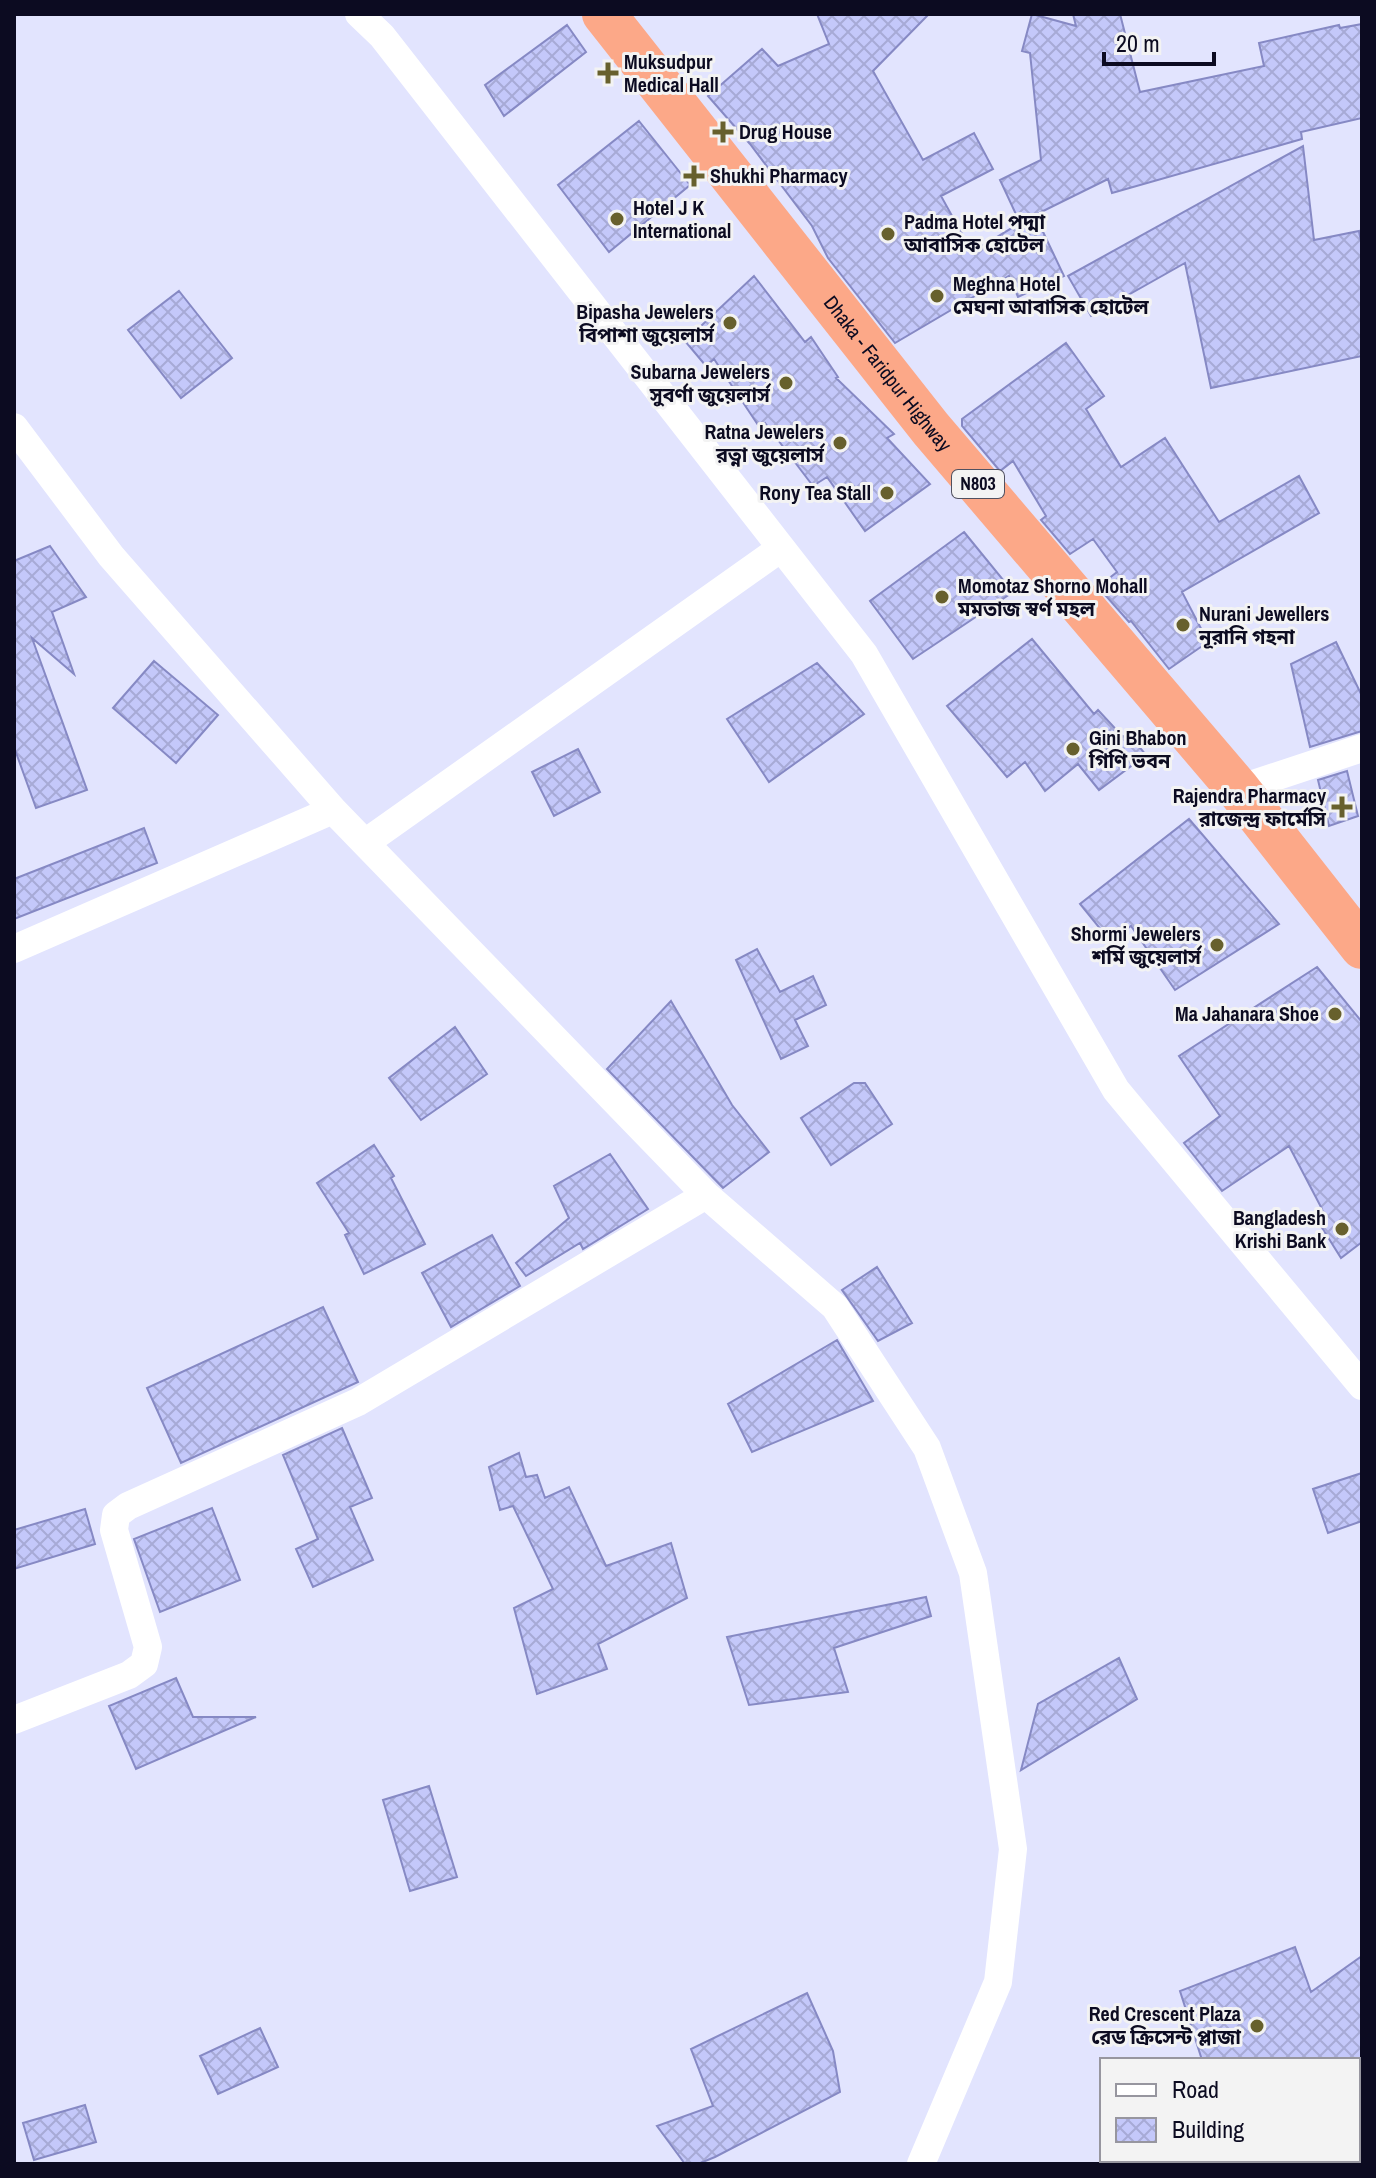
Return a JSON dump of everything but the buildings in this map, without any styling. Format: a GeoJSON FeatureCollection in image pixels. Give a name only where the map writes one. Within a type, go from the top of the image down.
{"type":"FeatureCollection","features":[{"type":"Feature","properties":{"kind":"highway","name":"Dhaka - Faridpur Highway"},"geometry":{"type":"LineString","coordinates":[[604,14],[931,429],[1238,789],[1362,947]]}},
{"type":"Feature","properties":{"kind":"street"},"geometry":{"type":"LineString","coordinates":[[359,14],[382,36],[864,654],[1116,1090],[1362,1386]]}},
{"type":"Feature","properties":{"kind":"street"},"geometry":{"type":"LineString","coordinates":[[14,427],[111,556],[333,810],[706,1195],[835,1307],[927,1448],[973,1573],[1013,1849],[998,1982],[921,2164]]}},
{"type":"Feature","properties":{"kind":"street"},"geometry":{"type":"LineString","coordinates":[[365,843],[781,548]]}},
{"type":"Feature","properties":{"kind":"street"},"geometry":{"type":"LineString","coordinates":[[1238,789],[1362,748]]}},
{"type":"Feature","properties":{"kind":"street"},"geometry":{"type":"LineString","coordinates":[[14,949],[333,810]]}},
{"type":"Feature","properties":{"kind":"street"},"geometry":{"type":"LineString","coordinates":[[14,1720],[129,1675],[144,1664],[148,1647],[114,1530],[116,1515],[128,1506],[358,1402],[706,1195]]}},
{"type":"Feature","properties":{"kind":"place","name":"Muksudpur Medical Hall"},"geometry":{"type":"Point","coordinates":[608,73]}},
{"type":"Feature","properties":{"kind":"place","name":"Drug House"},"geometry":{"type":"Point","coordinates":[723,132]}},
{"type":"Feature","properties":{"kind":"place","name":"Shukhi Pharmacy"},"geometry":{"type":"Point","coordinates":[694,176]}},
{"type":"Feature","properties":{"kind":"place","name":"Hotel J K International"},"geometry":{"type":"Point","coordinates":[617,219]}},
{"type":"Feature","properties":{"kind":"place","name":"Padma Hotel পদ্মা আবাসিক হোটেল"},"geometry":{"type":"Point","coordinates":[888,234]}},
{"type":"Feature","properties":{"kind":"place","name":"Meghna Hotel মেঘনা আবাসিক হোটেল"},"geometry":{"type":"Point","coordinates":[937,296]}},
{"type":"Feature","properties":{"kind":"place","name":"Bipasha Jewelers বিপাশা জুয়েলার্স"},"geometry":{"type":"Point","coordinates":[730,323]}},
{"type":"Feature","properties":{"kind":"place","name":"Subarna Jewelers সুবর্ণা জুয়েলার্স"},"geometry":{"type":"Point","coordinates":[786,383]}},
{"type":"Feature","properties":{"kind":"place","name":"Ratna Jewelers রত্না জুয়েলার্স"},"geometry":{"type":"Point","coordinates":[840,443]}},
{"type":"Feature","properties":{"kind":"place","name":"Rony Tea Stall"},"geometry":{"type":"Point","coordinates":[887,493]}},
{"type":"Feature","properties":{"kind":"place","name":"Momotaz Shorno Mohall মমতাজ স্বর্ণ মহল"},"geometry":{"type":"Point","coordinates":[942,597]}},
{"type":"Feature","properties":{"kind":"place","name":"Nurani Jewellers নূরানি গহনা"},"geometry":{"type":"Point","coordinates":[1183,625]}},
{"type":"Feature","properties":{"kind":"place","name":"Gini Bhabon গিণি ভবন"},"geometry":{"type":"Point","coordinates":[1073,749]}},
{"type":"Feature","properties":{"kind":"place","name":"Rajendra Pharmacy রাজেন্দ্র ফার্মেসি"},"geometry":{"type":"Point","coordinates":[1342,807]}},
{"type":"Feature","properties":{"kind":"place","name":"Shormi Jewelers শর্মি জুয়েলার্স"},"geometry":{"type":"Point","coordinates":[1217,945]}},
{"type":"Feature","properties":{"kind":"place","name":"Ma Jahanara Shoe"},"geometry":{"type":"Point","coordinates":[1335,1014]}},
{"type":"Feature","properties":{"kind":"place","name":"Bangladesh Krishi Bank"},"geometry":{"type":"Point","coordinates":[1342,1229]}},
{"type":"Feature","properties":{"kind":"place","name":"Red Crescent Plaza রেড ক্রিসেন্ট প্লাজা"},"geometry":{"type":"Point","coordinates":[1257,2026]}}]}
